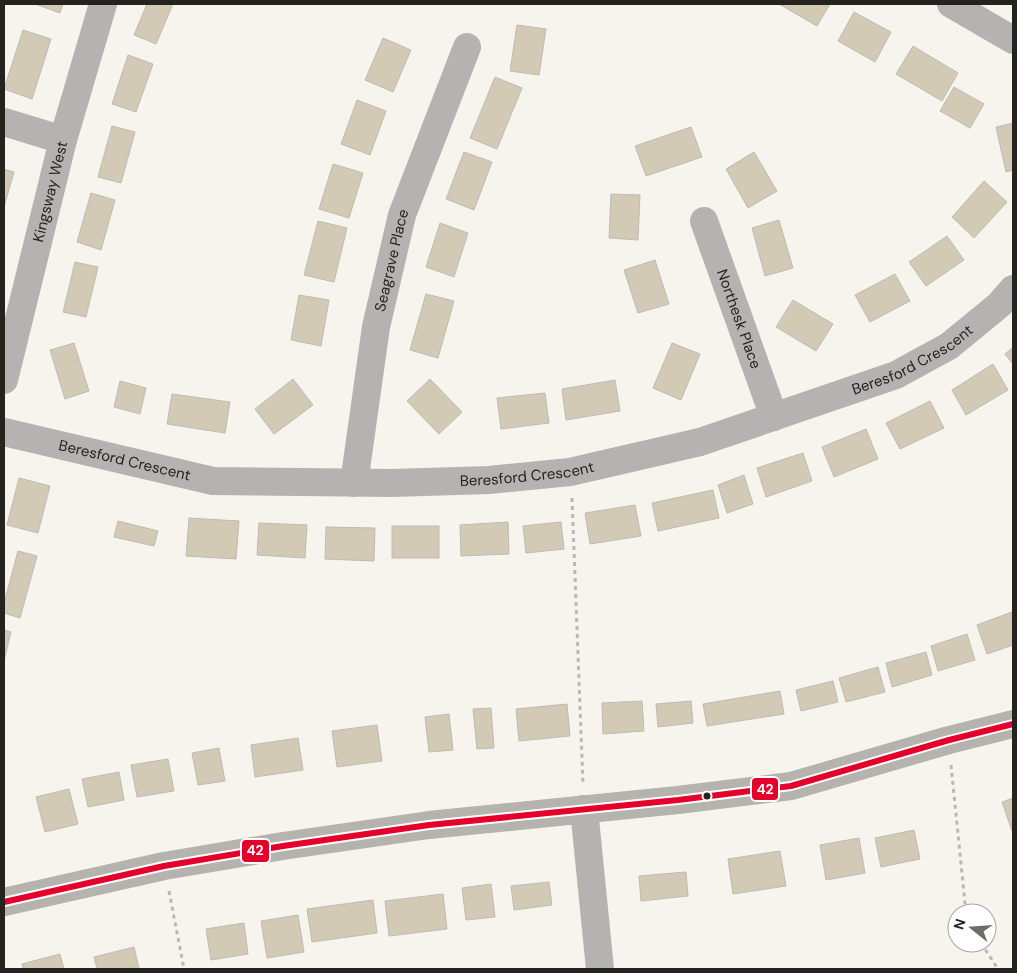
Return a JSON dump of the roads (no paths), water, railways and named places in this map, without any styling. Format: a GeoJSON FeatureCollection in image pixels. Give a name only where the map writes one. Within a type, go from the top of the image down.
{"type":"FeatureCollection","features":[{"type":"Feature","properties":{"kind":"street","name":"Kingsway West"},"geometry":{"type":"LineString","coordinates":[[4,380],[63,140],[103,4]]}},
{"type":"Feature","properties":{"kind":"street"},"geometry":{"type":"LineString","coordinates":[[951,4],[1013,40]]}},
{"type":"Feature","properties":{"kind":"street","name":"Seagrave Place"},"geometry":{"type":"LineString","coordinates":[[354,483],[376,327],[402,216],[466,47]]}},
{"type":"Feature","properties":{"kind":"street"},"geometry":{"type":"LineString","coordinates":[[4,122],[63,140]]}},
{"type":"Feature","properties":{"kind":"street","name":"Northesk Place"},"geometry":{"type":"LineString","coordinates":[[704,221],[774,417]]}},
{"type":"Feature","properties":{"kind":"street","name":"Beresford Crescent"},"geometry":{"type":"LineString","coordinates":[[4,432],[214,481],[354,483],[489,480],[570,472],[700,442],[896,375],[949,346],[999,305],[1013,289]]}},
{"type":"Feature","properties":{"kind":"street"},"geometry":{"type":"LineString","coordinates":[[4,902],[164,866],[429,825],[791,786],[948,740],[1013,724]]}},
{"type":"Feature","properties":{"kind":"street"},"geometry":{"type":"LineString","coordinates":[[584,809],[600,969]]}}]}
